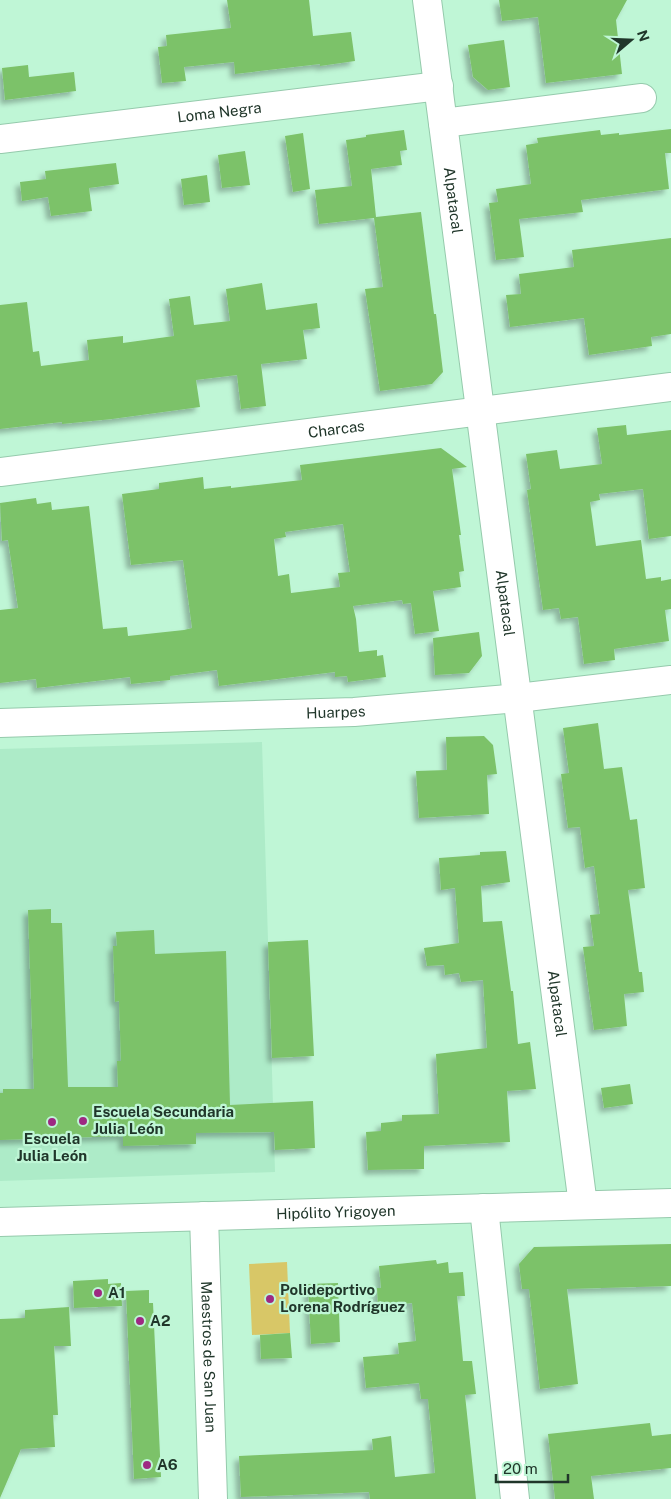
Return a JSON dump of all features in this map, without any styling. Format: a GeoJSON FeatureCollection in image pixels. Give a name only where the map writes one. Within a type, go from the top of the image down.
{"type":"FeatureCollection","features":[{"type":"Feature","properties":{"kind":"street","name":"Alpatacal"},"geometry":{"type":"LineString","coordinates":[[428,0],[583,1206]]}},
{"type":"Feature","properties":{"kind":"street","name":"Loma Negra"},"geometry":{"type":"LineString","coordinates":[[0,139],[438,86]]}},
{"type":"Feature","properties":{"kind":"street"},"geometry":{"type":"LineString","coordinates":[[443,123],[642,98]]}},
{"type":"Feature","properties":{"kind":"street","name":"Charcas"},"geometry":{"type":"LineString","coordinates":[[0,472],[671,387]]}},
{"type":"Feature","properties":{"kind":"street","name":"Huarpes"},"geometry":{"type":"LineString","coordinates":[[0,723],[354,712],[518,698],[671,680]]}},
{"type":"Feature","properties":{"kind":"street","name":"Hipólito Yrigoyen"},"geometry":{"type":"LineString","coordinates":[[0,1222],[671,1203]]}},
{"type":"Feature","properties":{"kind":"street"},"geometry":{"type":"LineString","coordinates":[[484,1208],[515,1499]]}},
{"type":"Feature","properties":{"kind":"street","name":"Maestros de San Juan"},"geometry":{"type":"LineString","coordinates":[[204,1216],[213,1499]]}},
{"type":"Feature","properties":{"kind":"shaded area","name":"Escuela Julia León"},"geometry":{"type":"Polygon","coordinates":[[[262,742],[275,1172],[0,1181],[0,749],[262,742]]]}},
{"type":"Feature","properties":{"kind":"shaded area","name":"Polideportivo Lorena Rodríguez"},"geometry":{"type":"Polygon","coordinates":[[[287,1262],[290,1333],[252,1335],[249,1264],[287,1262]]]}},
{"type":"Feature","properties":{"kind":"building"},"geometry":{"type":"Polygon","coordinates":[[[227,0],[309,0],[313,36],[351,32],[355,61],[235,74],[234,62],[184,67],[186,81],[162,83],[158,47],[167,46],[166,35],[231,28],[227,0]]]}},
{"type":"Feature","properties":{"kind":"building"},"geometry":{"type":"Polygon","coordinates":[[[499,0],[627,0],[616,20],[622,74],[546,83],[538,17],[502,21],[499,0]]]}},
{"type":"Feature","properties":{"kind":"building"},"geometry":{"type":"Polygon","coordinates":[[[504,40],[510,87],[488,90],[473,77],[468,45],[504,40]]]}},
{"type":"Feature","properties":{"kind":"building"},"geometry":{"type":"Polygon","coordinates":[[[28,65],[29,77],[74,72],[76,91],[5,100],[2,68],[28,65]]]}},
{"type":"Feature","properties":{"kind":"building"},"geometry":{"type":"Polygon","coordinates":[[[671,129],[671,153],[665,153],[669,189],[581,200],[583,212],[519,219],[524,257],[496,260],[489,203],[498,202],[496,189],[531,184],[526,145],[538,143],[537,138],[600,130],[601,135],[619,133],[619,135],[671,129]]]}},
{"type":"Feature","properties":{"kind":"building"},"geometry":{"type":"Polygon","coordinates":[[[404,130],[407,150],[400,151],[402,165],[371,169],[376,217],[421,212],[443,372],[432,384],[380,391],[365,289],[383,287],[374,218],[319,224],[315,190],[352,186],[346,140],[366,137],[366,135],[404,130]]]}},
{"type":"Feature","properties":{"kind":"building"},"geometry":{"type":"Polygon","coordinates":[[[303,133],[310,189],[293,192],[285,136],[303,133]]]}},
{"type":"Feature","properties":{"kind":"building"},"geometry":{"type":"Polygon","coordinates":[[[245,151],[250,185],[222,188],[218,155],[245,151]]]}},
{"type":"Feature","properties":{"kind":"building"},"geometry":{"type":"Polygon","coordinates":[[[116,163],[119,184],[89,188],[92,211],[51,216],[48,197],[22,201],[20,182],[46,179],[45,171],[116,163]]]}},
{"type":"Feature","properties":{"kind":"building"},"geometry":{"type":"Polygon","coordinates":[[[207,175],[210,202],[184,205],[181,179],[207,175]]]}},
{"type":"Feature","properties":{"kind":"building"},"geometry":{"type":"Polygon","coordinates":[[[671,238],[671,334],[651,337],[652,346],[589,355],[584,318],[510,327],[506,295],[521,294],[519,274],[574,267],[572,250],[671,238]]]}},
{"type":"Feature","properties":{"kind":"building"},"geometry":{"type":"Polygon","coordinates":[[[262,283],[266,310],[317,303],[320,328],[303,330],[307,359],[261,364],[266,406],[241,409],[237,375],[196,380],[200,407],[112,419],[0,429],[0,305],[27,302],[33,352],[39,351],[41,366],[89,360],[87,340],[123,336],[123,343],[174,336],[169,299],[190,296],[194,325],[230,321],[226,289],[262,283]]]}},
{"type":"Feature","properties":{"kind":"building"},"geometry":{"type":"Polygon","coordinates":[[[626,425],[627,435],[671,430],[671,536],[649,539],[643,489],[599,494],[600,500],[590,502],[596,546],[641,540],[646,579],[661,577],[661,581],[671,579],[671,609],[665,610],[669,641],[614,649],[615,660],[584,664],[578,617],[561,619],[559,608],[543,610],[527,490],[531,489],[526,454],[557,450],[560,469],[602,464],[597,428],[626,425]]]}},
{"type":"Feature","properties":{"kind":"building"},"geometry":{"type":"Polygon","coordinates":[[[441,448],[467,467],[452,469],[464,571],[459,572],[461,587],[433,591],[439,631],[415,634],[411,603],[403,604],[402,600],[353,606],[359,652],[377,650],[377,656],[383,655],[386,677],[348,682],[347,676],[335,677],[335,672],[219,686],[217,670],[170,676],[170,680],[131,684],[130,677],[37,688],[36,679],[0,683],[0,610],[18,608],[8,540],[2,541],[0,503],[36,498],[37,504],[51,502],[52,510],[89,506],[103,629],[127,627],[128,636],[184,630],[192,628],[183,560],[131,565],[122,494],[159,489],[159,483],[203,477],[204,489],[302,480],[300,465],[441,448]],[[343,524],[285,532],[286,537],[274,539],[278,576],[289,574],[291,593],[340,587],[338,573],[350,572],[343,524]]]}},
{"type":"Feature","properties":{"kind":"building"},"geometry":{"type":"Polygon","coordinates":[[[479,632],[482,656],[469,673],[435,675],[433,638],[479,632]]]}},
{"type":"Feature","properties":{"kind":"building"},"geometry":{"type":"Polygon","coordinates":[[[598,723],[604,769],[622,767],[630,820],[637,819],[645,888],[628,890],[639,972],[642,972],[644,992],[624,994],[627,1026],[594,1030],[583,947],[594,946],[590,915],[600,914],[594,866],[585,868],[580,827],[568,828],[561,774],[569,773],[563,728],[598,723]]]}},
{"type":"Feature","properties":{"kind":"building"},"geometry":{"type":"Polygon","coordinates":[[[484,736],[493,745],[497,774],[487,775],[489,814],[419,818],[416,771],[447,770],[446,737],[484,736]]]}},
{"type":"Feature","properties":{"kind":"building"},"geometry":{"type":"Polygon","coordinates":[[[506,851],[510,882],[481,886],[483,922],[502,921],[511,991],[513,991],[518,1044],[530,1042],[536,1089],[507,1091],[510,1142],[424,1146],[424,1169],[368,1170],[366,1132],[381,1131],[381,1123],[402,1121],[402,1115],[439,1114],[436,1054],[487,1048],[483,980],[461,982],[459,973],[445,975],[444,965],[427,966],[424,948],[459,943],[455,888],[441,890],[439,858],[480,855],[480,852],[506,851]]]}},
{"type":"Feature","properties":{"kind":"building"},"geometry":{"type":"Polygon","coordinates":[[[51,909],[51,923],[62,923],[68,1087],[118,1087],[117,1061],[121,1061],[119,1001],[115,1002],[113,946],[117,946],[116,932],[154,930],[155,954],[226,951],[230,1105],[313,1101],[315,1148],[275,1150],[274,1132],[196,1133],[196,1144],[123,1146],[123,1136],[0,1140],[0,1093],[3,1093],[3,1089],[34,1089],[28,910],[51,909]]]}},
{"type":"Feature","properties":{"kind":"building"},"geometry":{"type":"Polygon","coordinates":[[[308,940],[314,1056],[272,1058],[268,942],[308,940]]]}},
{"type":"Feature","properties":{"kind":"building"},"geometry":{"type":"Polygon","coordinates":[[[630,1084],[633,1104],[604,1108],[601,1088],[630,1084]]]}},
{"type":"Feature","properties":{"kind":"building"},"geometry":{"type":"Polygon","coordinates":[[[671,1244],[671,1286],[567,1289],[578,1384],[540,1389],[529,1289],[522,1289],[519,1264],[534,1247],[671,1244]]]}},
{"type":"Feature","properties":{"kind":"building"},"geometry":{"type":"Polygon","coordinates":[[[436,1260],[437,1264],[448,1262],[449,1273],[463,1272],[465,1296],[457,1296],[463,1361],[472,1361],[476,1394],[465,1395],[476,1499],[370,1499],[369,1492],[241,1497],[239,1456],[373,1450],[372,1439],[391,1436],[395,1477],[435,1473],[428,1399],[421,1399],[419,1383],[366,1388],[363,1357],[399,1354],[398,1343],[416,1341],[412,1303],[378,1307],[377,1288],[381,1288],[379,1266],[436,1260]]]}},
{"type":"Feature","properties":{"kind":"building","name":"A1"},"geometry":{"type":"Polygon","coordinates":[[[108,1279],[108,1284],[121,1283],[122,1306],[74,1308],[73,1281],[108,1279]]]}},
{"type":"Feature","properties":{"kind":"building"},"geometry":{"type":"Polygon","coordinates":[[[338,1283],[340,1342],[311,1344],[308,1284],[338,1283]]]}},
{"type":"Feature","properties":{"kind":"building"},"geometry":{"type":"Polygon","coordinates":[[[149,1290],[149,1303],[153,1303],[161,1477],[134,1479],[126,1291],[149,1290]]]}},
{"type":"Feature","properties":{"kind":"building"},"geometry":{"type":"Polygon","coordinates":[[[69,1307],[71,1346],[54,1346],[58,1415],[53,1415],[55,1447],[21,1449],[0,1498],[0,1319],[25,1318],[25,1310],[69,1307]]]}},
{"type":"Feature","properties":{"kind":"building"},"geometry":{"type":"Polygon","coordinates":[[[290,1333],[292,1358],[261,1359],[260,1335],[290,1333]]]}},
{"type":"Feature","properties":{"kind":"building"},"geometry":{"type":"Polygon","coordinates":[[[650,1423],[652,1436],[671,1434],[671,1468],[591,1476],[594,1499],[555,1499],[548,1434],[650,1423]]]}},
{"type":"Feature","properties":{"kind":"place","name":"Escuela Secundaria Julia León"},"geometry":{"type":"Point","coordinates":[83,1121]}},
{"type":"Feature","properties":{"kind":"place","name":"Escuela Julia León"},"geometry":{"type":"Point","coordinates":[52,1122]}},
{"type":"Feature","properties":{"kind":"place","name":"A1"},"geometry":{"type":"Point","coordinates":[98,1293]}},
{"type":"Feature","properties":{"kind":"place","name":"Polideportivo Lorena Rodríguez"},"geometry":{"type":"Point","coordinates":[270,1299]}},
{"type":"Feature","properties":{"kind":"place","name":"A2"},"geometry":{"type":"Point","coordinates":[140,1321]}},
{"type":"Feature","properties":{"kind":"place","name":"A6"},"geometry":{"type":"Point","coordinates":[147,1465]}}]}
